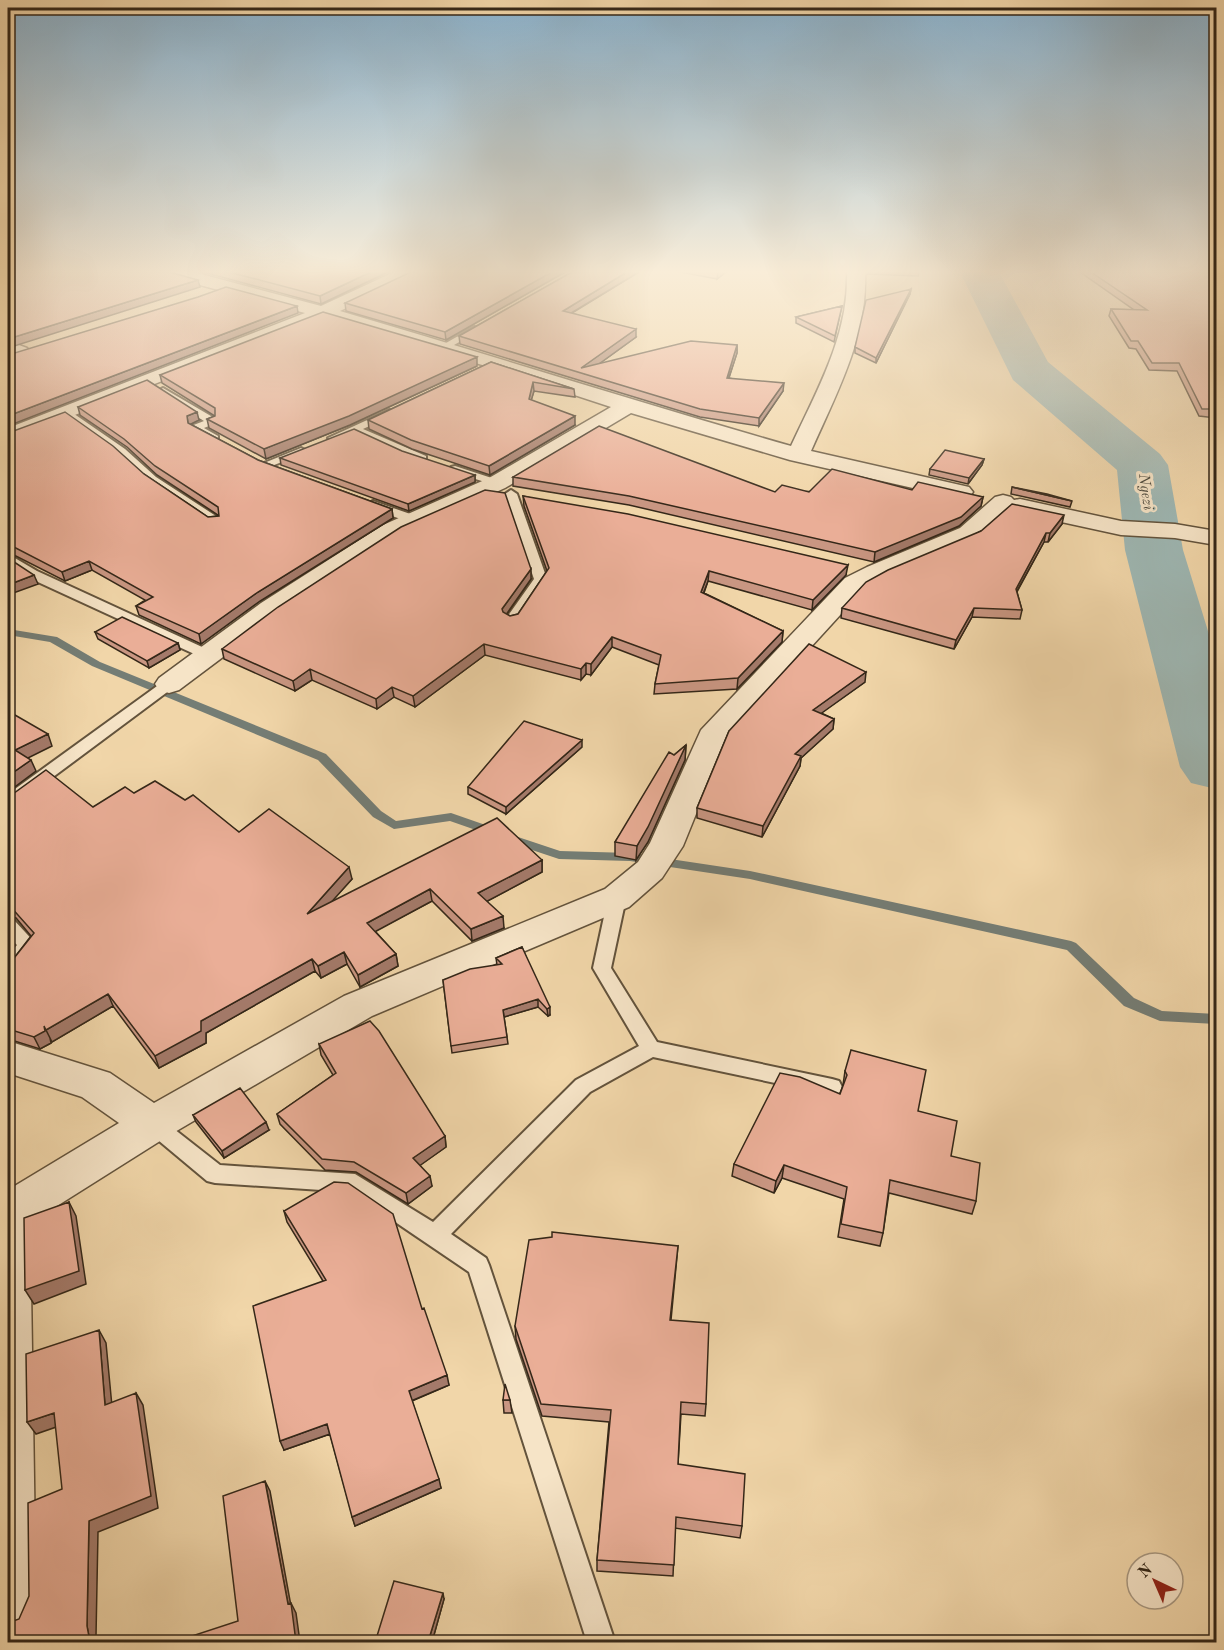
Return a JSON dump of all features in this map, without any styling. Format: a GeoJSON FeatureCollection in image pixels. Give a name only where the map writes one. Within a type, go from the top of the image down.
{"type":"FeatureCollection","features":[{"type":"Feature","properties":{"kind":"street"},"geometry":{"type":"LineString","coordinates":[[8,435],[229,349]]}},
{"type":"Feature","properties":{"kind":"street"},"geometry":{"type":"LineString","coordinates":[[450,349],[628,406],[798,455],[1120,528],[1175,531],[1216,538]]}},
{"type":"Feature","properties":{"kind":"street"},"geometry":{"type":"LineString","coordinates":[[798,455],[845,349]]}},
{"type":"Feature","properties":{"kind":"street"},"geometry":{"type":"LineString","coordinates":[[169,684],[270,609],[392,530],[415,520],[507,491],[628,406]]}},
{"type":"Feature","properties":{"kind":"street"},"geometry":{"type":"LineString","coordinates":[[8,1608],[8,1213],[153,1124],[358,1006],[617,898],[658,858],[712,737],[854,584],[876,572],[969,532],[1003,502]]}},
{"type":"Feature","properties":{"kind":"street"},"geometry":{"type":"LineString","coordinates":[[842,564],[876,572]]}},
{"type":"Feature","properties":{"kind":"street"},"geometry":{"type":"LineString","coordinates":[[8,1057],[96,1085],[153,1124]]}},
{"type":"Feature","properties":{"kind":"lane"},"geometry":{"type":"LineString","coordinates":[[476,372],[496,363]]}},
{"type":"Feature","properties":{"kind":"lane"},"geometry":{"type":"LineString","coordinates":[[147,381],[212,421],[195,428],[225,444]]}},
{"type":"Feature","properties":{"kind":"lane"},"geometry":{"type":"LineString","coordinates":[[286,473],[260,462],[320,443],[395,410]]}},
{"type":"Feature","properties":{"kind":"lane"},"geometry":{"type":"LineString","coordinates":[[67,412],[121,450],[152,479],[215,521]]}},
{"type":"Feature","properties":{"kind":"lane"},"geometry":{"type":"LineString","coordinates":[[355,429],[407,453],[507,491],[541,579],[512,620]]}},
{"type":"Feature","properties":{"kind":"lane"},"geometry":{"type":"LineString","coordinates":[[361,501],[415,520]]}},
{"type":"Feature","properties":{"kind":"lane"},"geometry":{"type":"LineString","coordinates":[[8,558],[32,574],[208,655]]}},
{"type":"Feature","properties":{"kind":"lane"},"geometry":{"type":"LineString","coordinates":[[8,802],[169,684]]}},
{"type":"Feature","properties":{"kind":"lane"},"geometry":{"type":"LineString","coordinates":[[617,898],[602,968],[651,1049]]}},
{"type":"Feature","properties":{"kind":"lane"},"geometry":{"type":"LineString","coordinates":[[8,925],[28,945],[8,968]]}},
{"type":"Feature","properties":{"kind":"lane"},"geometry":{"type":"LineString","coordinates":[[434,1236],[583,1086],[651,1049],[832,1087]]}},
{"type":"Feature","properties":{"kind":"lane"},"geometry":{"type":"LineString","coordinates":[[153,1124],[215,1174],[355,1183],[478,1265],[601,1642]]}},
{"type":"Feature","properties":{"kind":"building"},"geometry":{"type":"Polygon","coordinates":[[[28,349],[184,349],[8,416],[8,355],[28,349]]]}},
{"type":"Feature","properties":{"kind":"building"},"geometry":{"type":"Polygon","coordinates":[[[227,349],[450,349],[477,357],[349,416],[264,449],[207,419],[215,416],[215,408],[160,375],[227,349]]]}},
{"type":"Feature","properties":{"kind":"building"},"geometry":{"type":"Polygon","coordinates":[[[502,349],[608,349],[581,368],[658,349],[736,349],[727,378],[784,383],[759,418],[700,409],[502,349]]]}},
{"type":"Feature","properties":{"kind":"building"},"geometry":{"type":"Polygon","coordinates":[[[859,349],[881,349],[876,358],[859,349]]]}},
{"type":"Feature","properties":{"kind":"building"},"geometry":{"type":"Polygon","coordinates":[[[1143,349],[1216,349],[1216,409],[1202,409],[1179,363],[1152,363],[1143,349]]]}},
{"type":"Feature","properties":{"kind":"building"},"geometry":{"type":"Polygon","coordinates":[[[491,362],[574,389],[533,382],[529,399],[575,416],[489,466],[411,440],[368,420],[491,362]]]}},
{"type":"Feature","properties":{"kind":"building"},"geometry":{"type":"Polygon","coordinates":[[[147,380],[197,412],[187,416],[188,423],[258,460],[392,509],[258,592],[199,634],[136,606],[153,597],[89,561],[62,572],[8,544],[8,433],[65,412],[113,446],[144,474],[208,517],[219,516],[218,507],[155,466],[124,439],[78,407],[147,380]]]}},
{"type":"Feature","properties":{"kind":"building"},"geometry":{"type":"Polygon","coordinates":[[[599,426],[775,492],[782,485],[809,492],[832,469],[912,490],[918,482],[983,497],[961,517],[875,552],[629,496],[513,477],[599,426]]]}},
{"type":"Feature","properties":{"kind":"building"},"geometry":{"type":"Polygon","coordinates":[[[354,429],[402,451],[475,475],[408,504],[280,458],[354,429]]]}},
{"type":"Feature","properties":{"kind":"building"},"geometry":{"type":"Polygon","coordinates":[[[945,450],[984,459],[969,478],[930,469],[945,450]]]}},
{"type":"Feature","properties":{"kind":"building"},"geometry":{"type":"Polygon","coordinates":[[[1012,487],[1047,494],[1072,501],[1012,487]]]}},
{"type":"Feature","properties":{"kind":"building"},"geometry":{"type":"Polygon","coordinates":[[[485,490],[505,493],[531,569],[502,609],[510,616],[518,614],[549,568],[523,496],[628,514],[848,565],[813,600],[709,571],[701,592],[783,631],[738,678],[655,684],[661,655],[612,637],[591,664],[586,663],[581,669],[484,644],[413,696],[392,687],[376,699],[310,669],[293,681],[222,649],[278,607],[401,527],[485,490]]]}},
{"type":"Feature","properties":{"kind":"building"},"geometry":{"type":"Polygon","coordinates":[[[1012,504],[1064,515],[1050,533],[1046,533],[1016,589],[1022,610],[974,608],[956,640],[842,608],[866,582],[888,570],[981,531],[1012,504]]]}},
{"type":"Feature","properties":{"kind":"building"},"geometry":{"type":"Polygon","coordinates":[[[8,558],[34,575],[8,585],[8,558]]]}},
{"type":"Feature","properties":{"kind":"building"},"geometry":{"type":"Polygon","coordinates":[[[122,617],[178,643],[147,661],[95,632],[122,617]]]}},
{"type":"Feature","properties":{"kind":"building"},"geometry":{"type":"Polygon","coordinates":[[[809,644],[866,672],[813,710],[834,719],[795,754],[801,756],[763,826],[697,808],[729,731],[809,644]]]}},
{"type":"Feature","properties":{"kind":"building"},"geometry":{"type":"Polygon","coordinates":[[[8,711],[48,734],[15,750],[31,760],[8,776],[8,711]]]}},
{"type":"Feature","properties":{"kind":"building"},"geometry":{"type":"Polygon","coordinates":[[[524,721],[582,740],[506,807],[468,787],[524,721]]]}},
{"type":"Feature","properties":{"kind":"building"},"geometry":{"type":"Polygon","coordinates":[[[686,745],[637,846],[615,842],[669,752],[674,755],[686,745]]]}},
{"type":"Feature","properties":{"kind":"building"},"geometry":{"type":"Polygon","coordinates":[[[46,770],[93,807],[125,787],[134,793],[155,781],[185,800],[193,795],[239,832],[269,809],[349,867],[307,914],[497,818],[542,860],[478,893],[503,916],[471,929],[430,889],[367,923],[396,954],[358,975],[344,952],[318,966],[312,959],[201,1021],[201,1031],[155,1056],[108,994],[46,1030],[44,1026],[45,1031],[34,1037],[8,1029],[8,964],[34,933],[8,905],[8,796],[46,770]]]}},
{"type":"Feature","properties":{"kind":"building"},"geometry":{"type":"Polygon","coordinates":[[[522,947],[550,1007],[547,1009],[538,999],[503,1010],[507,1037],[451,1046],[443,980],[470,969],[502,964],[496,958],[522,947]]]}},
{"type":"Feature","properties":{"kind":"building"},"geometry":{"type":"Polygon","coordinates":[[[370,1021],[379,1031],[445,1136],[413,1158],[430,1176],[406,1193],[354,1162],[322,1159],[277,1114],[336,1073],[319,1044],[370,1021]]]}},
{"type":"Feature","properties":{"kind":"building"},"geometry":{"type":"Polygon","coordinates":[[[851,1050],[926,1070],[918,1111],[957,1121],[951,1156],[980,1163],[976,1201],[890,1180],[883,1233],[841,1224],[847,1187],[784,1165],[776,1181],[734,1164],[780,1073],[800,1077],[840,1094],[847,1075],[845,1071],[851,1050]]]}},
{"type":"Feature","properties":{"kind":"building"},"geometry":{"type":"Polygon","coordinates":[[[240,1088],[266,1122],[222,1151],[193,1115],[240,1088]]]}},
{"type":"Feature","properties":{"kind":"building"},"geometry":{"type":"Polygon","coordinates":[[[334,1182],[348,1183],[393,1214],[422,1309],[424,1308],[447,1375],[409,1391],[439,1479],[352,1517],[327,1424],[280,1441],[253,1306],[326,1280],[284,1211],[334,1182]]]}},
{"type":"Feature","properties":{"kind":"building"},"geometry":{"type":"Polygon","coordinates":[[[69,1202],[79,1271],[25,1290],[24,1218],[69,1202]]]}},
{"type":"Feature","properties":{"kind":"building"},"geometry":{"type":"Polygon","coordinates":[[[552,1232],[678,1246],[670,1320],[709,1323],[706,1404],[681,1402],[678,1464],[745,1474],[742,1526],[676,1517],[674,1565],[597,1560],[611,1410],[541,1404],[515,1326],[529,1240],[552,1237],[552,1232]]]}},
{"type":"Feature","properties":{"kind":"building"},"geometry":{"type":"Polygon","coordinates":[[[99,1330],[105,1405],[136,1393],[151,1496],[89,1521],[87,1626],[90,1642],[8,1642],[8,1623],[19,1619],[29,1596],[28,1503],[62,1489],[54,1413],[27,1422],[26,1354],[99,1330]]]}},
{"type":"Feature","properties":{"kind":"building"},"geometry":{"type":"Polygon","coordinates":[[[505,1384],[510,1400],[503,1400],[505,1384]]]}},
{"type":"Feature","properties":{"kind":"building"},"geometry":{"type":"Polygon","coordinates":[[[265,1481],[288,1604],[291,1603],[296,1642],[190,1642],[189,1637],[238,1621],[223,1496],[265,1481]]]}},
{"type":"Feature","properties":{"kind":"building"},"geometry":{"type":"Polygon","coordinates":[[[394,1581],[443,1593],[428,1642],[402,1642],[377,1636],[394,1581]]]}},
{"type":"Feature","properties":{"kind":"waterway","name":"Ngezi"},"geometry":{"type":"LineString","coordinates":[[1018,349],[1029,370],[1142,465],[1154,550],[1216,767]]}},
{"type":"Feature","properties":{"kind":"waterway"},"geometry":{"type":"LineString","coordinates":[[8,632],[53,639],[96,664],[322,757],[377,814],[394,825],[451,817],[493,832]]}},
{"type":"Feature","properties":{"kind":"waterway"},"geometry":{"type":"LineString","coordinates":[[509,838],[559,855],[630,857],[750,875],[1071,946],[1129,1002],[1160,1016],[1216,1019]]}}]}
